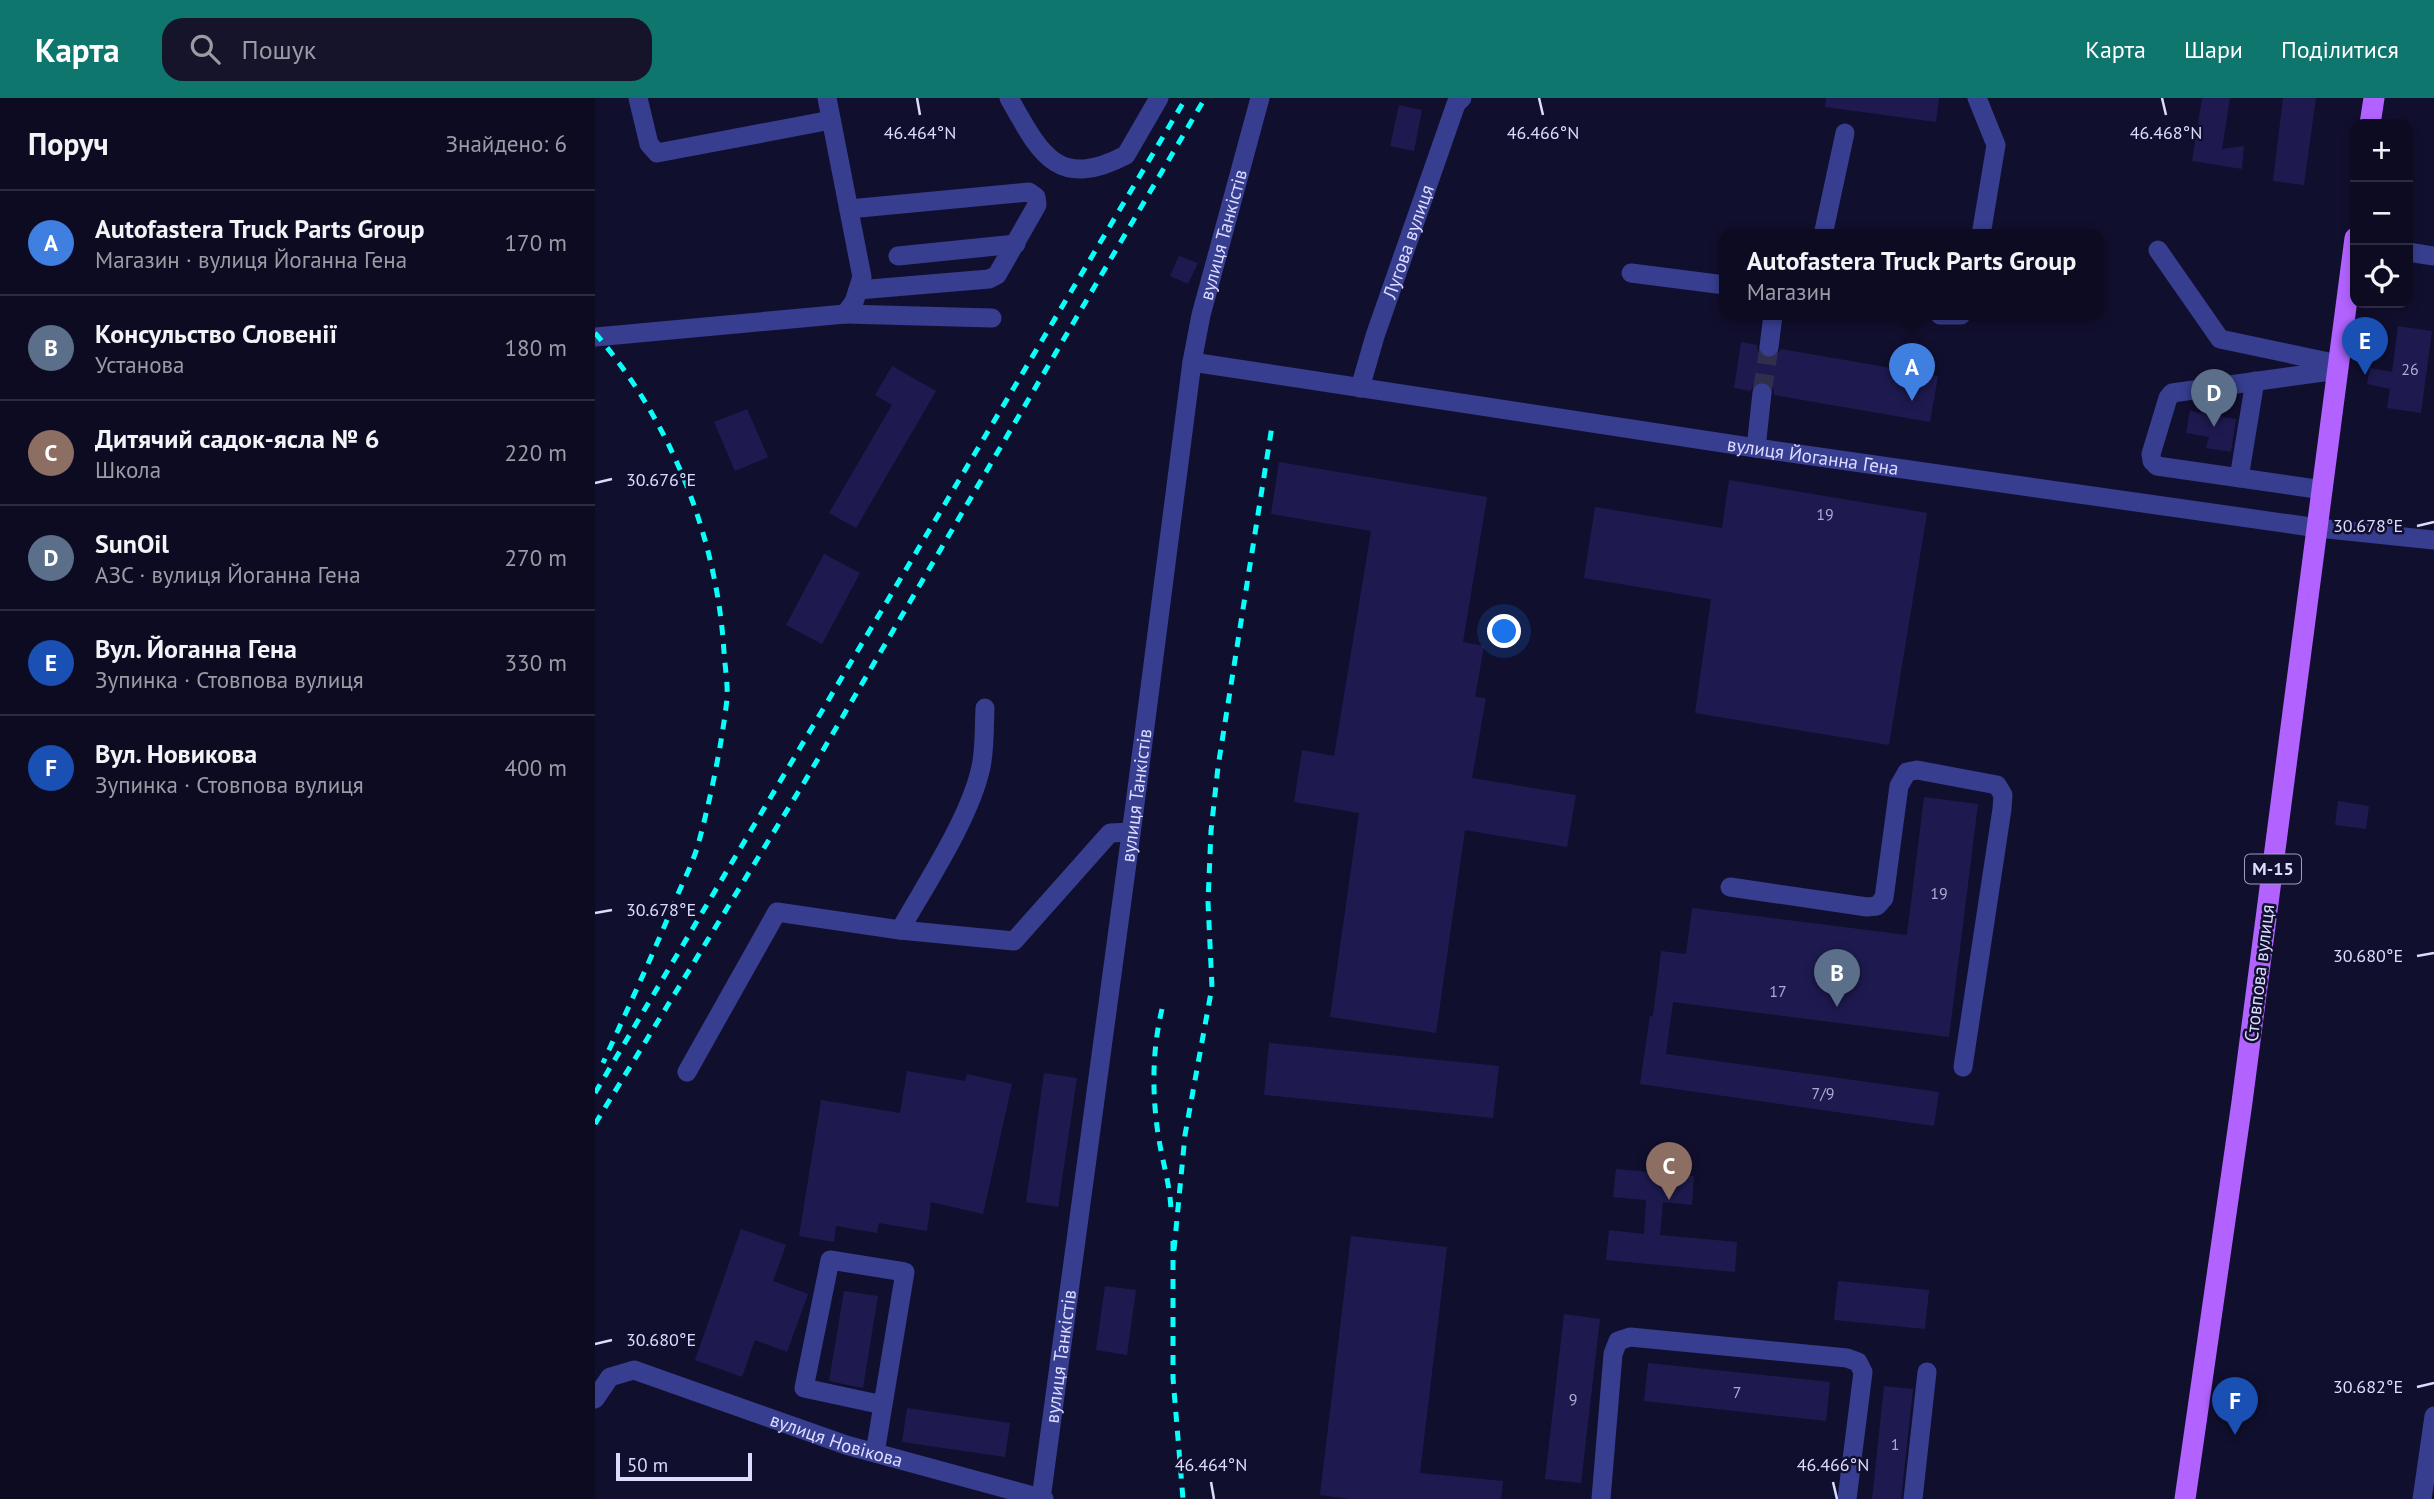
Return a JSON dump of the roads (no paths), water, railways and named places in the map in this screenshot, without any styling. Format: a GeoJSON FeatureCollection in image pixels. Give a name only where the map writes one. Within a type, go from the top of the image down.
{"type":"FeatureCollection","features":[{"type":"Feature","properties":{"kind":"main road"},"geometry":{"type":"LineString","coordinates":[[2371,119],[2374,98]]}},
{"type":"Feature","properties":{"kind":"main road","name":"Стовпова вулиця"},"geometry":{"type":"LineString","coordinates":[[2185,1499],[2242,1102],[2355,245]]}},
{"type":"Feature","properties":{"kind":"street"},"geometry":{"type":"LineString","coordinates":[[638,98],[649,144],[657,153],[831,120]]}},
{"type":"Feature","properties":{"kind":"street"},"geometry":{"type":"LineString","coordinates":[[827,98],[862,276],[854,302],[845,314]]}},
{"type":"Feature","properties":{"kind":"street"},"geometry":{"type":"LineString","coordinates":[[1009,98],[1035,145],[1049,159],[1066,167],[1087,169],[1126,155],[1159,98]]}},
{"type":"Feature","properties":{"kind":"street","name":"вулиця Танкістів"},"geometry":{"type":"LineString","coordinates":[[1042,1499],[1192,362],[1201,315],[1259,98]]}},
{"type":"Feature","properties":{"kind":"street","name":"Лугова вулиця"},"geometry":{"type":"LineString","coordinates":[[1360,388],[1375,336],[1457,104],[1462,98]]}},
{"type":"Feature","properties":{"kind":"street"},"geometry":{"type":"LineString","coordinates":[[1977,98],[1996,145],[1982,229]]}},
{"type":"Feature","properties":{"kind":"street"},"geometry":{"type":"LineString","coordinates":[[1824,229],[1845,133]]}},
{"type":"Feature","properties":{"kind":"street"},"geometry":{"type":"LineString","coordinates":[[849,209],[1029,192],[1036,197],[1037,205],[1002,270],[989,279],[858,290]]}},
{"type":"Feature","properties":{"kind":"street"},"geometry":{"type":"LineString","coordinates":[[898,256],[1016,244]]}},
{"type":"Feature","properties":{"kind":"street"},"geometry":{"type":"LineString","coordinates":[[2158,250],[2220,339],[2338,367]]}},
{"type":"Feature","properties":{"kind":"street"},"geometry":{"type":"LineString","coordinates":[[2413,253],[2434,256]]}},
{"type":"Feature","properties":{"kind":"street"},"geometry":{"type":"LineString","coordinates":[[1631,272],[1719,284]]}},
{"type":"Feature","properties":{"kind":"street"},"geometry":{"type":"LineString","coordinates":[[595,337],[845,314],[992,318]]}},
{"type":"Feature","properties":{"kind":"street"},"geometry":{"type":"LineString","coordinates":[[1769,347],[1772,320]]}},
{"type":"Feature","properties":{"kind":"street","name":"вулиця Йоганна Гена"},"geometry":{"type":"LineString","coordinates":[[1192,362],[1756,448],[2318,528],[2434,540]]}},
{"type":"Feature","properties":{"kind":"street"},"geometry":{"type":"LineString","coordinates":[[2323,490],[2157,466],[2151,454],[2168,398],[2172,393],[2338,367]]}},
{"type":"Feature","properties":{"kind":"street"},"geometry":{"type":"LineString","coordinates":[[2239,478],[2255,381]]}},
{"type":"Feature","properties":{"kind":"street"},"geometry":{"type":"LineString","coordinates":[[1756,448],[1762,393]]}},
{"type":"Feature","properties":{"kind":"street"},"geometry":{"type":"LineString","coordinates":[[900,930],[947,846],[969,800],[981,767],[985,708]]}},
{"type":"Feature","properties":{"kind":"street"},"geometry":{"type":"LineString","coordinates":[[1730,887],[1867,907],[1877,906],[1884,898],[1899,786],[1907,772],[1917,770],[1997,785],[2003,794],[2002,809],[1963,1067]]}},
{"type":"Feature","properties":{"kind":"street"},"geometry":{"type":"LineString","coordinates":[[687,1072],[777,912],[900,930],[1014,941],[1110,833],[1131,832]]}},
{"type":"Feature","properties":{"kind":"street"},"geometry":{"type":"LineString","coordinates":[[875,1453],[883,1405],[905,1272],[830,1260],[804,1388],[883,1405]]}},
{"type":"Feature","properties":{"kind":"street"},"geometry":{"type":"LineString","coordinates":[[1601,1499],[1613,1354],[1618,1341],[1630,1337],[1847,1358],[1859,1363],[1863,1372],[1847,1499]]}},
{"type":"Feature","properties":{"kind":"street","name":"вулиця Новікова"},"geometry":{"type":"LineString","coordinates":[[595,1398],[610,1377],[634,1370],[846,1445],[1042,1499]]}},
{"type":"Feature","properties":{"kind":"street"},"geometry":{"type":"LineString","coordinates":[[1913,1499],[1927,1373]]}},
{"type":"Feature","properties":{"kind":"street"},"geometry":{"type":"LineString","coordinates":[[2422,1499],[2434,1416]]}},
{"type":"Feature","properties":{"kind":"tunnel"},"geometry":{"type":"LineString","coordinates":[[1762,393],[1769,347]]}},
{"type":"Feature","properties":{"kind":"railway"},"geometry":{"type":"LineString","coordinates":[[595,1093],[1186,98]]}},
{"type":"Feature","properties":{"kind":"railway"},"geometry":{"type":"LineString","coordinates":[[595,1124],[805,781],[1205,98]]}},
{"type":"Feature","properties":{"kind":"railway"},"geometry":{"type":"LineString","coordinates":[[595,333],[646,404],[685,482],[712,566],[720,609],[727,693],[715,772],[696,852],[603,1063]]}},
{"type":"Feature","properties":{"kind":"railway"},"geometry":{"type":"LineString","coordinates":[[1174,1250],[1185,1135],[1212,987],[1208,902],[1211,831],[1218,767],[1272,426]]}},
{"type":"Feature","properties":{"kind":"railway"},"geometry":{"type":"LineString","coordinates":[[1162,1009],[1155,1056],[1155,1103],[1171,1210]]}},
{"type":"Feature","properties":{"kind":"railway"},"geometry":{"type":"LineString","coordinates":[[1173,1241],[1173,1378],[1183,1499]]}},
{"type":"Feature","properties":{"kind":"place","name":"Вул. Йоганна Гена"},"geometry":{"type":"Point","coordinates":[2365,375]}},
{"type":"Feature","properties":{"kind":"place","name":"Autofastera Truck Parts Group"},"geometry":{"type":"Point","coordinates":[1912,401]}},
{"type":"Feature","properties":{"kind":"place","name":"SunOil"},"geometry":{"type":"Point","coordinates":[2214,427]}},
{"type":"Feature","properties":{"kind":"place","name":"Консульство Словенії"},"geometry":{"type":"Point","coordinates":[1837,1007]}},
{"type":"Feature","properties":{"kind":"place","name":"Дитячий садок-ясла № 6"},"geometry":{"type":"Point","coordinates":[1669,1200]}},
{"type":"Feature","properties":{"kind":"place","name":"Вул. Новикова"},"geometry":{"type":"Point","coordinates":[2235,1435]}}]}
